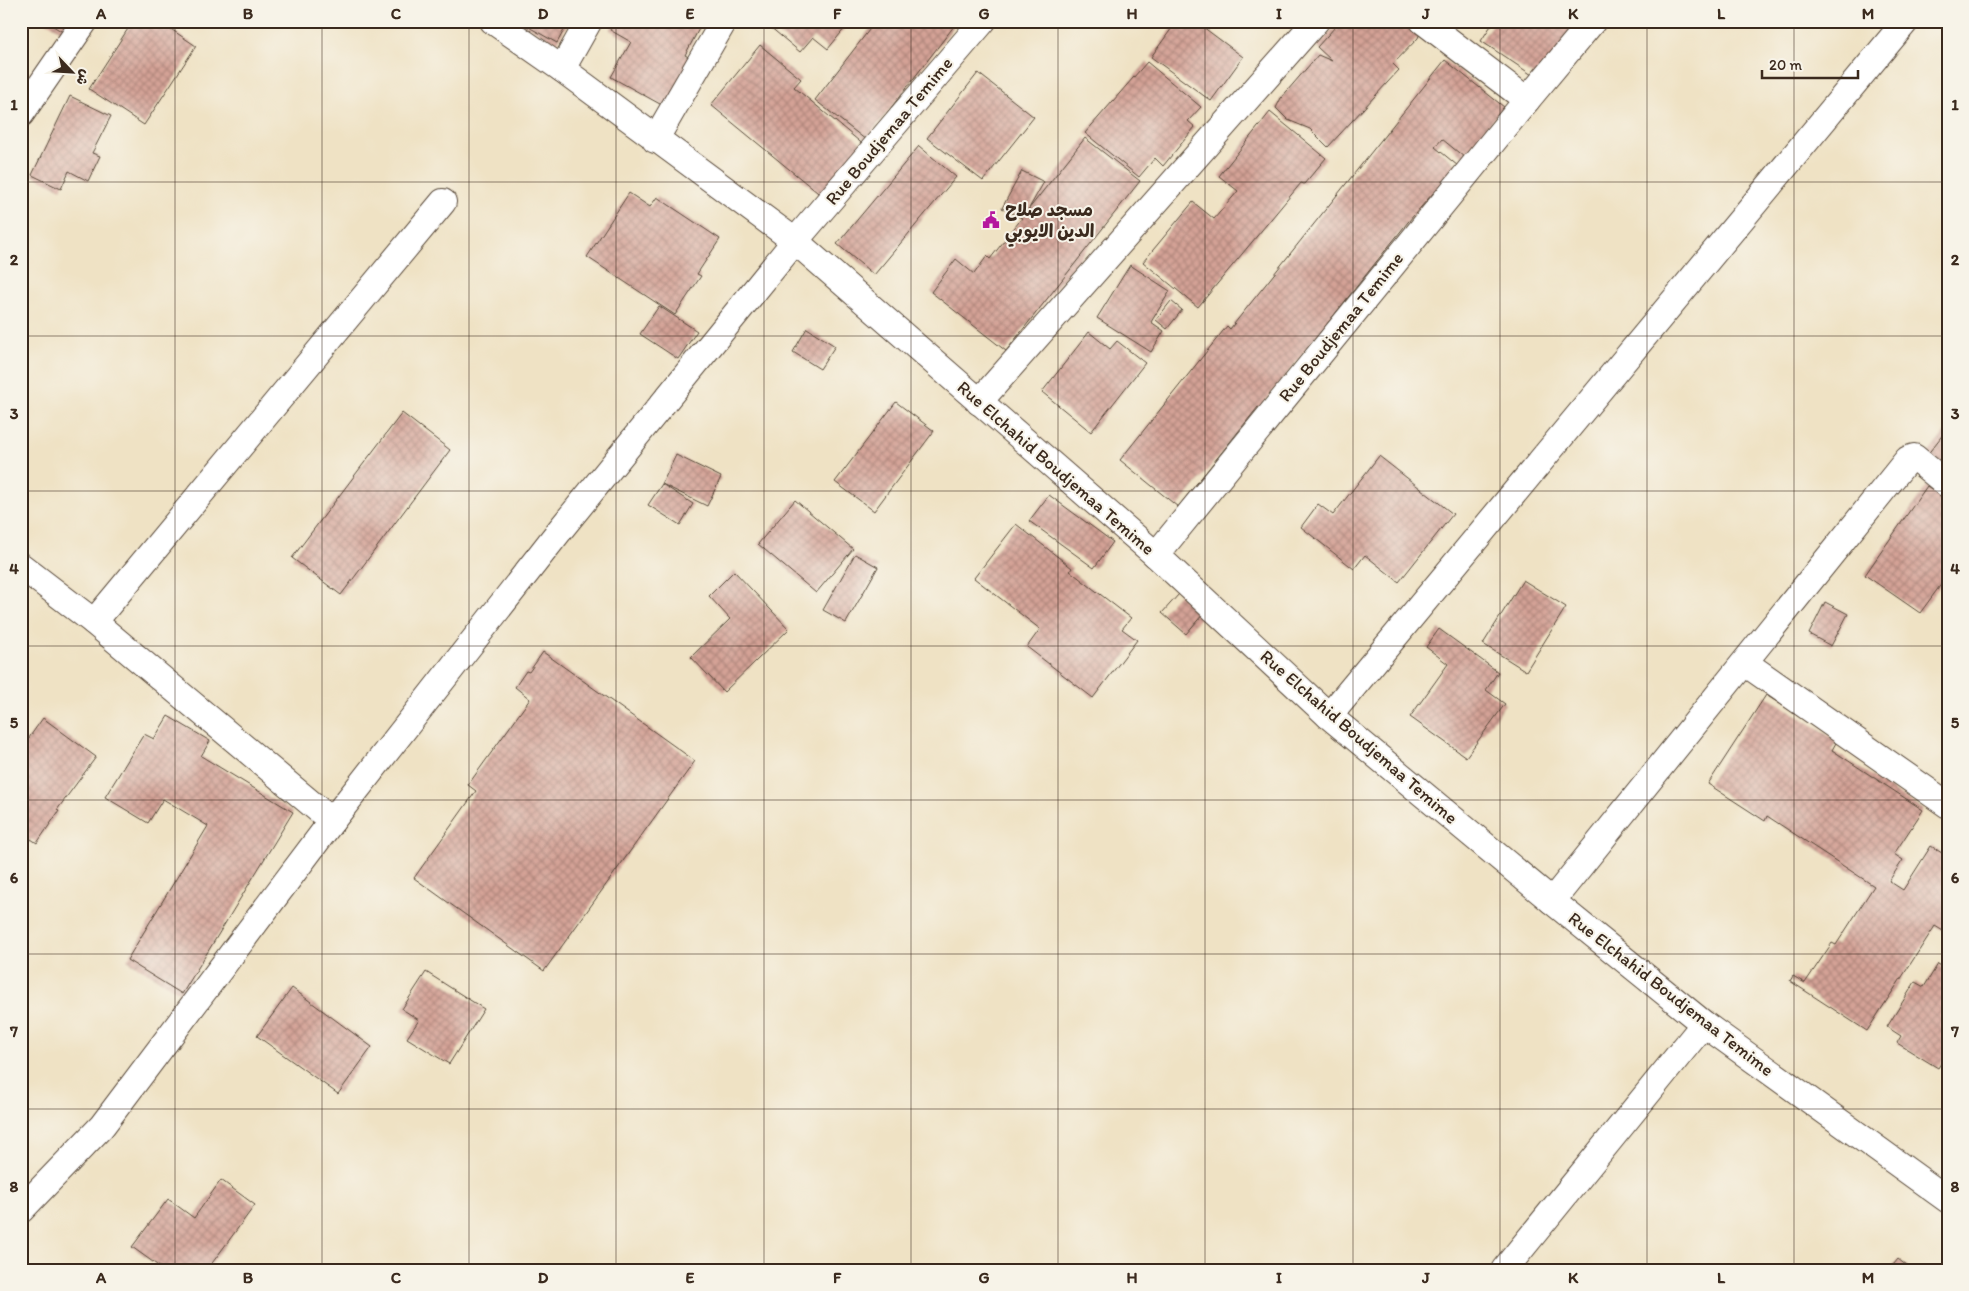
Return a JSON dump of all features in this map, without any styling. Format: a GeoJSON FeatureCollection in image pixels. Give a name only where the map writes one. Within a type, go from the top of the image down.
{"type":"FeatureCollection","features":[{"type":"Feature","properties":{"kind":"street"},"geometry":{"type":"LineString","coordinates":[[21,114],[85,21]]}},
{"type":"Feature","properties":{"kind":"street","name":"Rue Elchahid Boudjemaa Temime"},"geometry":{"type":"LineString","coordinates":[[493,21],[562,69],[655,140],[795,241],[1156,554],[1330,716],[1552,901],[1704,1024],[1948,1200]]}},
{"type":"Feature","properties":{"kind":"street"},"geometry":{"type":"LineString","coordinates":[[562,69],[588,21]]}},
{"type":"Feature","properties":{"kind":"street"},"geometry":{"type":"LineString","coordinates":[[655,140],[724,21]]}},
{"type":"Feature","properties":{"kind":"street","name":"Rue Boudjemaa Temime"},"geometry":{"type":"LineString","coordinates":[[21,1210],[102,1126],[332,821],[560,530],[795,241],[982,21]]}},
{"type":"Feature","properties":{"kind":"street"},"geometry":{"type":"LineString","coordinates":[[980,402],[1316,21]]}},
{"type":"Feature","properties":{"kind":"street"},"geometry":{"type":"LineString","coordinates":[[1423,21],[1527,100]]}},
{"type":"Feature","properties":{"kind":"street","name":"Rue Boudjemaa Temime"},"geometry":{"type":"LineString","coordinates":[[1156,554],[1593,21]]}},
{"type":"Feature","properties":{"kind":"street"},"geometry":{"type":"LineString","coordinates":[[1330,716],[1906,21]]}},
{"type":"Feature","properties":{"kind":"street"},"geometry":{"type":"LineString","coordinates":[[94,622],[443,202]]}},
{"type":"Feature","properties":{"kind":"street"},"geometry":{"type":"LineString","coordinates":[[1552,901],[1908,459],[1914,457],[1948,485]]}},
{"type":"Feature","properties":{"kind":"street"},"geometry":{"type":"LineString","coordinates":[[21,566],[94,622],[332,821]]}},
{"type":"Feature","properties":{"kind":"street"},"geometry":{"type":"LineString","coordinates":[[1745,663],[1948,805]]}},
{"type":"Feature","properties":{"kind":"street"},"geometry":{"type":"LineString","coordinates":[[1504,1270],[1704,1024]]}},
{"type":"Feature","properties":{"kind":"building"},"geometry":{"type":"Polygon","coordinates":[[[45,21],[74,21],[66,34],[45,21]]]}},
{"type":"Feature","properties":{"kind":"building"},"geometry":{"type":"Polygon","coordinates":[[[133,21],[159,21],[196,46],[144,125],[89,89],[133,21]]]}},
{"type":"Feature","properties":{"kind":"building"},"geometry":{"type":"Polygon","coordinates":[[[518,21],[569,21],[557,43],[518,21]]]}},
{"type":"Feature","properties":{"kind":"building"},"geometry":{"type":"Polygon","coordinates":[[[615,21],[694,21],[701,25],[685,55],[695,61],[669,109],[611,77],[631,42],[610,30],[615,21]]]}},
{"type":"Feature","properties":{"kind":"building"},"geometry":{"type":"Polygon","coordinates":[[[763,21],[838,21],[845,28],[828,49],[813,37],[800,52],[763,21]]]}},
{"type":"Feature","properties":{"kind":"building"},"geometry":{"type":"Polygon","coordinates":[[[876,21],[958,21],[866,140],[815,100],[876,21]]]}},
{"type":"Feature","properties":{"kind":"building"},"geometry":{"type":"Polygon","coordinates":[[[1177,21],[1195,21],[1243,57],[1211,101],[1151,57],[1177,21]]]}},
{"type":"Feature","properties":{"kind":"building"},"geometry":{"type":"Polygon","coordinates":[[[1267,21],[1279,21],[1275,27],[1267,21]]]}},
{"type":"Feature","properties":{"kind":"building"},"geometry":{"type":"Polygon","coordinates":[[[1339,21],[1407,21],[1420,33],[1418,38],[1393,64],[1399,70],[1328,147],[1310,129],[1288,120],[1276,108],[1281,98],[1318,55],[1332,61],[1317,47],[1339,21]]]}},
{"type":"Feature","properties":{"kind":"building"},"geometry":{"type":"Polygon","coordinates":[[[1494,21],[1586,21],[1538,79],[1481,41],[1494,21]]]}},
{"type":"Feature","properties":{"kind":"building"},"geometry":{"type":"Polygon","coordinates":[[[760,45],[801,79],[794,87],[865,146],[823,197],[711,105],[760,45]]]}},
{"type":"Feature","properties":{"kind":"building"},"geometry":{"type":"Polygon","coordinates":[[[1445,60],[1504,107],[1464,157],[1442,139],[1435,147],[1458,166],[1408,222],[1260,408],[1258,407],[1178,507],[1120,460],[1227,326],[1230,329],[1445,60]]]}},
{"type":"Feature","properties":{"kind":"building"},"geometry":{"type":"Polygon","coordinates":[[[1147,62],[1201,107],[1188,121],[1195,127],[1163,166],[1155,158],[1139,177],[1085,133],[1147,62]]]}},
{"type":"Feature","properties":{"kind":"building"},"geometry":{"type":"Polygon","coordinates":[[[978,73],[1034,117],[983,181],[927,138],[978,73]]]}},
{"type":"Feature","properties":{"kind":"building"},"geometry":{"type":"Polygon","coordinates":[[[70,96],[111,116],[92,153],[100,156],[88,181],[69,171],[61,189],[32,175],[70,96]]]}},
{"type":"Feature","properties":{"kind":"building"},"geometry":{"type":"Polygon","coordinates":[[[1270,112],[1326,158],[1304,184],[1301,183],[1198,307],[1143,262],[1193,202],[1214,219],[1238,191],[1219,176],[1270,112]]]}},
{"type":"Feature","properties":{"kind":"building"},"geometry":{"type":"Polygon","coordinates":[[[1085,138],[1140,181],[1006,351],[931,292],[956,259],[974,274],[987,256],[990,259],[1022,218],[1002,208],[1022,171],[1044,182],[1028,210],[1085,138]]]}},
{"type":"Feature","properties":{"kind":"building"},"geometry":{"type":"Polygon","coordinates":[[[919,146],[956,177],[874,275],[837,244],[919,146]]]}},
{"type":"Feature","properties":{"kind":"building"},"geometry":{"type":"Polygon","coordinates":[[[629,193],[650,207],[657,197],[720,239],[697,274],[701,276],[675,315],[587,257],[629,193]]]}},
{"type":"Feature","properties":{"kind":"building"},"geometry":{"type":"Polygon","coordinates":[[[1130,265],[1170,291],[1151,322],[1164,331],[1151,352],[1097,318],[1130,265]]]}},
{"type":"Feature","properties":{"kind":"building"},"geometry":{"type":"Polygon","coordinates":[[[1171,301],[1182,310],[1167,329],[1156,320],[1171,301]]]}},
{"type":"Feature","properties":{"kind":"building"},"geometry":{"type":"Polygon","coordinates":[[[659,306],[697,331],[678,359],[640,334],[659,306]]]}},
{"type":"Feature","properties":{"kind":"building"},"geometry":{"type":"Polygon","coordinates":[[[807,328],[835,346],[820,369],[793,352],[807,328]]]}},
{"type":"Feature","properties":{"kind":"building"},"geometry":{"type":"Polygon","coordinates":[[[1089,332],[1110,349],[1117,341],[1145,363],[1091,432],[1042,392],[1089,332]]]}},
{"type":"Feature","properties":{"kind":"building"},"geometry":{"type":"Polygon","coordinates":[[[896,402],[934,431],[874,511],[835,482],[896,402]]]}},
{"type":"Feature","properties":{"kind":"building"},"geometry":{"type":"Polygon","coordinates":[[[402,413],[450,450],[341,595],[292,558],[402,413]]]}},
{"type":"Feature","properties":{"kind":"building"},"geometry":{"type":"Polygon","coordinates":[[[1948,428],[1948,470],[1927,455],[1948,428]]]}},
{"type":"Feature","properties":{"kind":"building"},"geometry":{"type":"Polygon","coordinates":[[[676,455],[721,477],[707,506],[662,484],[676,455]]]}},
{"type":"Feature","properties":{"kind":"building"},"geometry":{"type":"Polygon","coordinates":[[[1379,456],[1453,514],[1399,582],[1365,555],[1354,569],[1301,527],[1318,504],[1333,515],[1379,456]]]}},
{"type":"Feature","properties":{"kind":"building"},"geometry":{"type":"Polygon","coordinates":[[[662,484],[693,504],[680,525],[648,505],[662,484]]]}},
{"type":"Feature","properties":{"kind":"building"},"geometry":{"type":"Polygon","coordinates":[[[1927,486],[1948,501],[1948,575],[1920,613],[1865,575],[1927,486]]]}},
{"type":"Feature","properties":{"kind":"building"},"geometry":{"type":"Polygon","coordinates":[[[1049,495],[1113,542],[1094,568],[1029,521],[1049,495]]]}},
{"type":"Feature","properties":{"kind":"building"},"geometry":{"type":"Polygon","coordinates":[[[795,500],[853,549],[816,593],[758,544],[795,500]]]}},
{"type":"Feature","properties":{"kind":"building"},"geometry":{"type":"Polygon","coordinates":[[[1016,524],[1072,568],[1070,571],[1131,618],[1122,629],[1137,640],[1093,698],[1027,647],[1040,629],[974,578],[1016,524]]]}},
{"type":"Feature","properties":{"kind":"building"},"geometry":{"type":"Polygon","coordinates":[[[855,554],[878,567],[846,623],[823,610],[855,554]]]}},
{"type":"Feature","properties":{"kind":"building"},"geometry":{"type":"Polygon","coordinates":[[[734,571],[789,629],[724,692],[691,657],[730,619],[709,596],[734,571]]]}},
{"type":"Feature","properties":{"kind":"building"},"geometry":{"type":"Polygon","coordinates":[[[1523,580],[1566,607],[1526,671],[1483,644],[1523,580]]]}},
{"type":"Feature","properties":{"kind":"building"},"geometry":{"type":"Polygon","coordinates":[[[1179,594],[1203,614],[1186,634],[1162,613],[1179,594]]]}},
{"type":"Feature","properties":{"kind":"building"},"geometry":{"type":"Polygon","coordinates":[[[1825,602],[1848,614],[1831,646],[1809,634],[1825,602]]]}},
{"type":"Feature","properties":{"kind":"building"},"geometry":{"type":"Polygon","coordinates":[[[1439,629],[1498,672],[1486,690],[1505,704],[1466,757],[1410,717],[1448,664],[1426,647],[1439,629]]]}},
{"type":"Feature","properties":{"kind":"building"},"geometry":{"type":"Polygon","coordinates":[[[543,652],[695,761],[544,971],[414,878],[476,791],[468,785],[530,699],[515,687],[526,671],[529,672],[543,652]]]}},
{"type":"Feature","properties":{"kind":"building"},"geometry":{"type":"Polygon","coordinates":[[[1766,695],[1837,741],[1832,750],[1923,810],[1894,854],[1903,860],[1889,881],[1903,890],[1931,846],[1948,857],[1948,934],[1935,926],[1867,1031],[1790,981],[1793,976],[1805,983],[1832,943],[1836,945],[1874,886],[1767,816],[1765,821],[1708,784],[1766,695]]]}},
{"type":"Feature","properties":{"kind":"building"},"geometry":{"type":"Polygon","coordinates":[[[168,716],[210,741],[201,756],[293,812],[182,994],[127,960],[208,826],[163,799],[148,823],[105,797],[144,734],[154,739],[168,716]]]}},
{"type":"Feature","properties":{"kind":"building"},"geometry":{"type":"Polygon","coordinates":[[[43,718],[96,757],[57,810],[59,811],[37,843],[31,839],[21,852],[21,749],[43,718]]]}},
{"type":"Feature","properties":{"kind":"building"},"geometry":{"type":"Polygon","coordinates":[[[1938,964],[1948,970],[1948,1052],[1938,1068],[1897,1043],[1901,1036],[1887,1027],[1915,982],[1924,987],[1938,964]]]}},
{"type":"Feature","properties":{"kind":"building"},"geometry":{"type":"Polygon","coordinates":[[[426,972],[484,1009],[449,1064],[407,1038],[419,1020],[402,1009],[426,972]]]}},
{"type":"Feature","properties":{"kind":"building"},"geometry":{"type":"Polygon","coordinates":[[[292,988],[372,1047],[338,1094],[257,1036],[292,988]]]}},
{"type":"Feature","properties":{"kind":"building"},"geometry":{"type":"Polygon","coordinates":[[[221,1180],[255,1205],[207,1270],[164,1270],[132,1247],[168,1199],[194,1218],[221,1180]]]}},
{"type":"Feature","properties":{"kind":"building"},"geometry":{"type":"Polygon","coordinates":[[[1898,1259],[1912,1270],[1889,1270],[1898,1259]]]}},
{"type":"Feature","properties":{"kind":"place","name":"مسجد صلاح الدين الايوبي"},"geometry":{"type":"Point","coordinates":[991,220]}}]}
